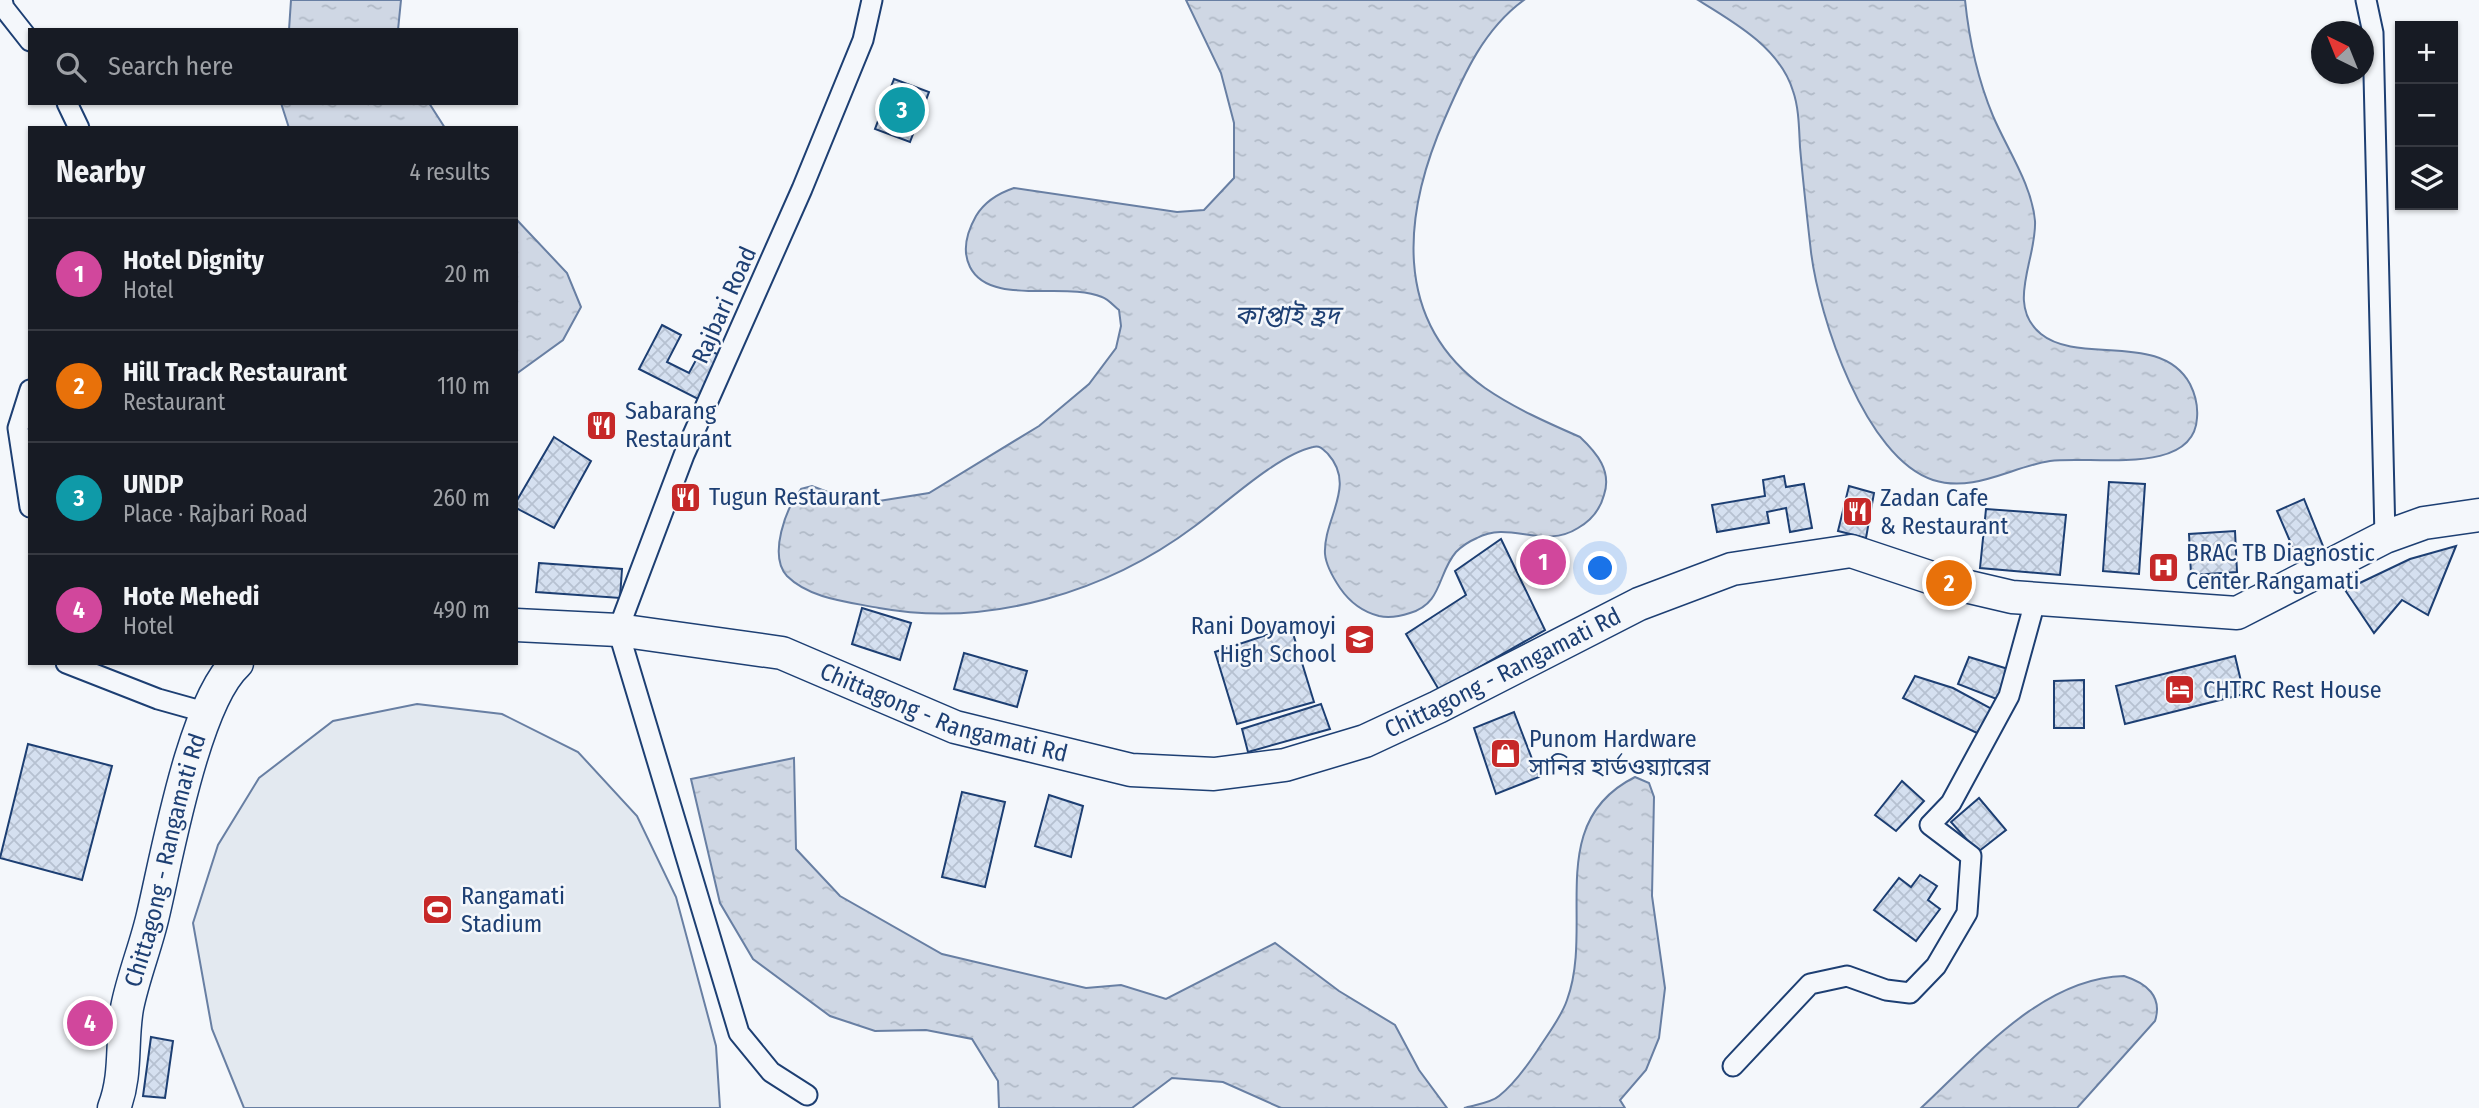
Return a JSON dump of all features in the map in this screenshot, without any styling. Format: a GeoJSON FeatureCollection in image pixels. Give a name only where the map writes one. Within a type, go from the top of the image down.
{"type":"FeatureCollection","features":[{"type":"Feature","properties":{"kind":"highway","name":"Chittagong - Rangamati Rd"},"geometry":{"type":"LineString","coordinates":[[518,625],[618,630],[782,653],[955,727],[1131,770],[1214,774],[1285,765],[1365,741],[1438,707],[1639,604],[1732,569],[1851,551],[1935,579],[2012,597],[2236,613],[2385,537],[2424,523],[2479,515]]}},
{"type":"Feature","properties":{"kind":"highway","name":"Chittagong - Rangamati Rd"},"geometry":{"type":"LineString","coordinates":[[114,1108],[123,1085],[127,1008],[153,918],[179,799],[208,713],[225,674],[235,665]]}},
{"type":"Feature","properties":{"kind":"street"},"geometry":{"type":"LineString","coordinates":[[2,0],[28,38]]}},
{"type":"Feature","properties":{"kind":"street","name":"Rajbari Road"},"geometry":{"type":"LineString","coordinates":[[618,630],[684,455],[802,190],[863,40],[872,0]]}},
{"type":"Feature","properties":{"kind":"street"},"geometry":{"type":"LineString","coordinates":[[2366,0],[2373,33],[2385,537]]}},
{"type":"Feature","properties":{"kind":"street"},"geometry":{"type":"LineString","coordinates":[[68,105],[78,126]]}},
{"type":"Feature","properties":{"kind":"street"},"geometry":{"type":"LineString","coordinates":[[28,396],[18,428],[28,494]]}},
{"type":"Feature","properties":{"kind":"street"},"geometry":{"type":"LineString","coordinates":[[1733,1066],[1811,984],[1847,976],[1886,990],[1910,993],[1936,966],[1967,913],[1971,856],[1930,825],[1951,803],[2009,696],[2036,598]]}},
{"type":"Feature","properties":{"kind":"street"},"geometry":{"type":"LineString","coordinates":[[618,630],[739,1033],[771,1072],[807,1095]]}},
{"type":"Feature","properties":{"kind":"street"},"geometry":{"type":"LineString","coordinates":[[71,665],[158,699],[208,713]]}},
{"type":"Feature","properties":{"kind":"shaded area","name":"Rangamati Stadium"},"geometry":{"type":"Polygon","coordinates":[[[417,704],[502,714],[578,752],[637,816],[676,897],[716,1046],[720,1108],[244,1108],[212,1029],[193,923],[218,845],[259,778],[333,721],[417,704]]]}},
{"type":"Feature","properties":{"kind":"water"},"geometry":{"type":"Polygon","coordinates":[[[291,0],[401,0],[398,28],[289,28],[291,0]]]}},
{"type":"Feature","properties":{"kind":"water","name":"কাপ্তাই হ্রদ"},"geometry":{"type":"Polygon","coordinates":[[[1186,0],[1524,0],[1497,24],[1486,38],[1445,118],[1421,190],[1415,226],[1414,262],[1420,297],[1433,330],[1454,361],[1485,388],[1531,415],[1580,437],[1592,449],[1606,478],[1604,495],[1598,510],[1583,525],[1565,534],[1540,536],[1502,532],[1489,533],[1474,539],[1456,552],[1434,595],[1421,608],[1406,614],[1379,616],[1362,609],[1348,597],[1329,567],[1325,554],[1326,541],[1337,503],[1339,478],[1336,466],[1328,454],[1315,447],[1299,452],[1268,470],[1161,549],[1085,586],[1045,599],[962,613],[921,613],[843,601],[818,595],[796,584],[782,567],[779,544],[785,519],[801,489],[812,486],[860,504],[929,493],[1039,426],[1089,384],[1116,348],[1121,326],[1119,310],[1104,298],[1069,291],[1011,290],[980,279],[970,267],[966,255],[967,242],[976,216],[988,202],[1014,188],[1177,212],[1204,210],[1234,178],[1234,123],[1221,73],[1186,0]]]}},
{"type":"Feature","properties":{"kind":"water"},"geometry":{"type":"Polygon","coordinates":[[[1698,0],[1965,0],[1983,88],[2033,208],[2034,236],[2024,296],[2030,322],[2041,334],[2057,343],[2140,353],[2160,358],[2177,368],[2190,384],[2196,401],[2197,418],[2191,437],[2178,449],[2160,456],[2050,461],[1992,478],[1963,483],[1933,480],[1909,467],[1886,444],[1867,415],[1835,347],[1824,312],[1811,252],[1796,104],[1787,76],[1767,49],[1726,17],[1698,0]]]}},
{"type":"Feature","properties":{"kind":"water"},"geometry":{"type":"Polygon","coordinates":[[[282,105],[430,105],[444,126],[288,126],[282,105]]]}},
{"type":"Feature","properties":{"kind":"water"},"geometry":{"type":"Polygon","coordinates":[[[518,221],[567,273],[581,307],[563,340],[518,373],[518,221]]]}},
{"type":"Feature","properties":{"kind":"water"},"geometry":{"type":"Polygon","coordinates":[[[794,758],[796,849],[840,896],[942,954],[1086,988],[1121,985],[1166,999],[1275,943],[1339,991],[1395,1025],[1419,1070],[1447,1108],[1281,1108],[1223,1082],[1172,1078],[1132,1108],[999,1108],[998,1081],[972,1039],[926,1030],[875,1031],[830,1016],[753,959],[720,903],[691,779],[794,758]]]}},
{"type":"Feature","properties":{"kind":"water"},"geometry":{"type":"Polygon","coordinates":[[[1635,777],[1649,783],[1654,797],[1652,896],[1665,988],[1659,1038],[1646,1070],[1620,1100],[1625,1108],[1464,1108],[1492,1100],[1504,1092],[1529,1063],[1561,1013],[1574,970],[1580,848],[1590,821],[1607,797],[1635,777]]]}},
{"type":"Feature","properties":{"kind":"water"},"geometry":{"type":"Polygon","coordinates":[[[2124,976],[2139,982],[2151,992],[2157,1004],[2155,1021],[2077,1108],[1921,1108],[1988,1044],[2038,1005],[2066,990],[2094,980],[2124,976]]]}},
{"type":"Feature","properties":{"kind":"building"},"geometry":{"type":"Polygon","coordinates":[[[894,79],[929,92],[910,142],[875,129],[894,79]]]}},
{"type":"Feature","properties":{"kind":"building"},"geometry":{"type":"Polygon","coordinates":[[[662,325],[681,335],[667,362],[689,373],[703,347],[721,356],[698,399],[639,369],[662,325]]]}},
{"type":"Feature","properties":{"kind":"building"},"geometry":{"type":"Polygon","coordinates":[[[554,437],[591,461],[554,528],[518,509],[518,499],[554,437]]]}},
{"type":"Feature","properties":{"kind":"building"},"geometry":{"type":"Polygon","coordinates":[[[1784,476],[1786,487],[1804,484],[1812,528],[1790,532],[1786,508],[1767,512],[1769,523],[1717,532],[1712,505],[1765,496],[1763,480],[1784,476]]]}},
{"type":"Feature","properties":{"kind":"building"},"geometry":{"type":"Polygon","coordinates":[[[2109,482],[2145,484],[2139,574],[2103,571],[2109,482]]]}},
{"type":"Feature","properties":{"kind":"building","name":"Zadan Cafe & Restaurant"},"geometry":{"type":"Polygon","coordinates":[[[1849,486],[1874,493],[1866,538],[1838,531],[1849,486]]]}},
{"type":"Feature","properties":{"kind":"building"},"geometry":{"type":"Polygon","coordinates":[[[2304,499],[2325,551],[2299,562],[2277,511],[2304,499]]]}},
{"type":"Feature","properties":{"kind":"building"},"geometry":{"type":"Polygon","coordinates":[[[1986,509],[2066,515],[2060,575],[1980,568],[1986,509]]]}},
{"type":"Feature","properties":{"kind":"building"},"geometry":{"type":"Polygon","coordinates":[[[2235,531],[2237,572],[2191,575],[2189,534],[2235,531]]]}},
{"type":"Feature","properties":{"kind":"building"},"geometry":{"type":"Polygon","coordinates":[[[1501,539],[1545,630],[1439,690],[1406,634],[1466,595],[1455,571],[1501,539]]]}},
{"type":"Feature","properties":{"kind":"building"},"geometry":{"type":"Polygon","coordinates":[[[2456,546],[2428,615],[2402,600],[2374,633],[2345,590],[2410,559],[2456,546]]]}},
{"type":"Feature","properties":{"kind":"building"},"geometry":{"type":"Polygon","coordinates":[[[539,563],[622,569],[620,598],[536,592],[539,563]]]}},
{"type":"Feature","properties":{"kind":"building"},"geometry":{"type":"Polygon","coordinates":[[[862,608],[911,623],[900,660],[852,644],[862,608]]]}},
{"type":"Feature","properties":{"kind":"building"},"geometry":{"type":"Polygon","coordinates":[[[1291,627],[1314,702],[1237,724],[1215,652],[1291,627]]]}},
{"type":"Feature","properties":{"kind":"building"},"geometry":{"type":"Polygon","coordinates":[[[964,653],[1027,671],[1017,707],[954,689],[964,653]]]}},
{"type":"Feature","properties":{"kind":"building","name":"CHTRC Rest House"},"geometry":{"type":"Polygon","coordinates":[[[2235,656],[2244,694],[2125,724],[2116,686],[2235,656]]]}},
{"type":"Feature","properties":{"kind":"building"},"geometry":{"type":"Polygon","coordinates":[[[1969,657],[2008,669],[1999,700],[1958,684],[1969,657]]]}},
{"type":"Feature","properties":{"kind":"building"},"geometry":{"type":"Polygon","coordinates":[[[1915,676],[1953,688],[1992,709],[1977,733],[1903,698],[1915,676]]]}},
{"type":"Feature","properties":{"kind":"building"},"geometry":{"type":"Polygon","coordinates":[[[2084,680],[2084,728],[2054,728],[2054,681],[2084,680]]]}},
{"type":"Feature","properties":{"kind":"building"},"geometry":{"type":"Polygon","coordinates":[[[1321,704],[1330,729],[1248,752],[1242,729],[1321,704]]]}},
{"type":"Feature","properties":{"kind":"building","name":"Punom Hardware সানির হার্ডওয়্যারের"},"geometry":{"type":"Polygon","coordinates":[[[1514,712],[1539,777],[1496,794],[1474,728],[1514,712]]]}},
{"type":"Feature","properties":{"kind":"building"},"geometry":{"type":"Polygon","coordinates":[[[28,744],[112,766],[82,880],[0,858],[28,744]]]}},
{"type":"Feature","properties":{"kind":"building"},"geometry":{"type":"Polygon","coordinates":[[[1902,781],[1924,801],[1896,831],[1875,815],[1902,781]]]}},
{"type":"Feature","properties":{"kind":"building"},"geometry":{"type":"Polygon","coordinates":[[[962,792],[1005,802],[985,887],[942,877],[962,792]]]}},
{"type":"Feature","properties":{"kind":"building"},"geometry":{"type":"Polygon","coordinates":[[[1049,795],[1083,806],[1071,857],[1035,846],[1049,795]]]}},
{"type":"Feature","properties":{"kind":"building"},"geometry":{"type":"Polygon","coordinates":[[[1979,798],[2006,830],[1978,852],[1951,822],[1979,798]]]}},
{"type":"Feature","properties":{"kind":"building"},"geometry":{"type":"Polygon","coordinates":[[[1920,875],[1937,886],[1928,900],[1940,909],[1916,941],[1874,910],[1899,878],[1911,887],[1920,875]]]}},
{"type":"Feature","properties":{"kind":"building"},"geometry":{"type":"Polygon","coordinates":[[[151,1037],[173,1041],[165,1098],[143,1096],[151,1037]]]}},
{"type":"Feature","properties":{"kind":"place","name":"UNDP"},"geometry":{"type":"Point","coordinates":[902,110]}},
{"type":"Feature","properties":{"kind":"place","name":"Sabarang Restaurant"},"geometry":{"type":"Point","coordinates":[602,425]}},
{"type":"Feature","properties":{"kind":"place","name":"Tugun Restaurant"},"geometry":{"type":"Point","coordinates":[686,497]}},
{"type":"Feature","properties":{"kind":"place","name":"Zadan Cafe & Restaurant"},"geometry":{"type":"Point","coordinates":[1857,512]}},
{"type":"Feature","properties":{"kind":"place","name":"Hotel Dignity"},"geometry":{"type":"Point","coordinates":[1543,562]}},
{"type":"Feature","properties":{"kind":"place","name":"BRAC TB Diagnostic Center Rangamati"},"geometry":{"type":"Point","coordinates":[2163,567]}},
{"type":"Feature","properties":{"kind":"place","name":"Hill Track Restaurant"},"geometry":{"type":"Point","coordinates":[1949,583]}},
{"type":"Feature","properties":{"kind":"place","name":"Rani Doyamoyi High School"},"geometry":{"type":"Point","coordinates":[1359,640]}},
{"type":"Feature","properties":{"kind":"place","name":"CHTRC Rest House"},"geometry":{"type":"Point","coordinates":[2180,690]}},
{"type":"Feature","properties":{"kind":"place","name":"Punom Hardware সানির হার্ডওয়্যারের"},"geometry":{"type":"Point","coordinates":[1506,753]}},
{"type":"Feature","properties":{"kind":"place","name":"Rangamati Stadium"},"geometry":{"type":"Point","coordinates":[438,910]}},
{"type":"Feature","properties":{"kind":"place","name":"Hote Mehedi"},"geometry":{"type":"Point","coordinates":[90,1023]}}]}
